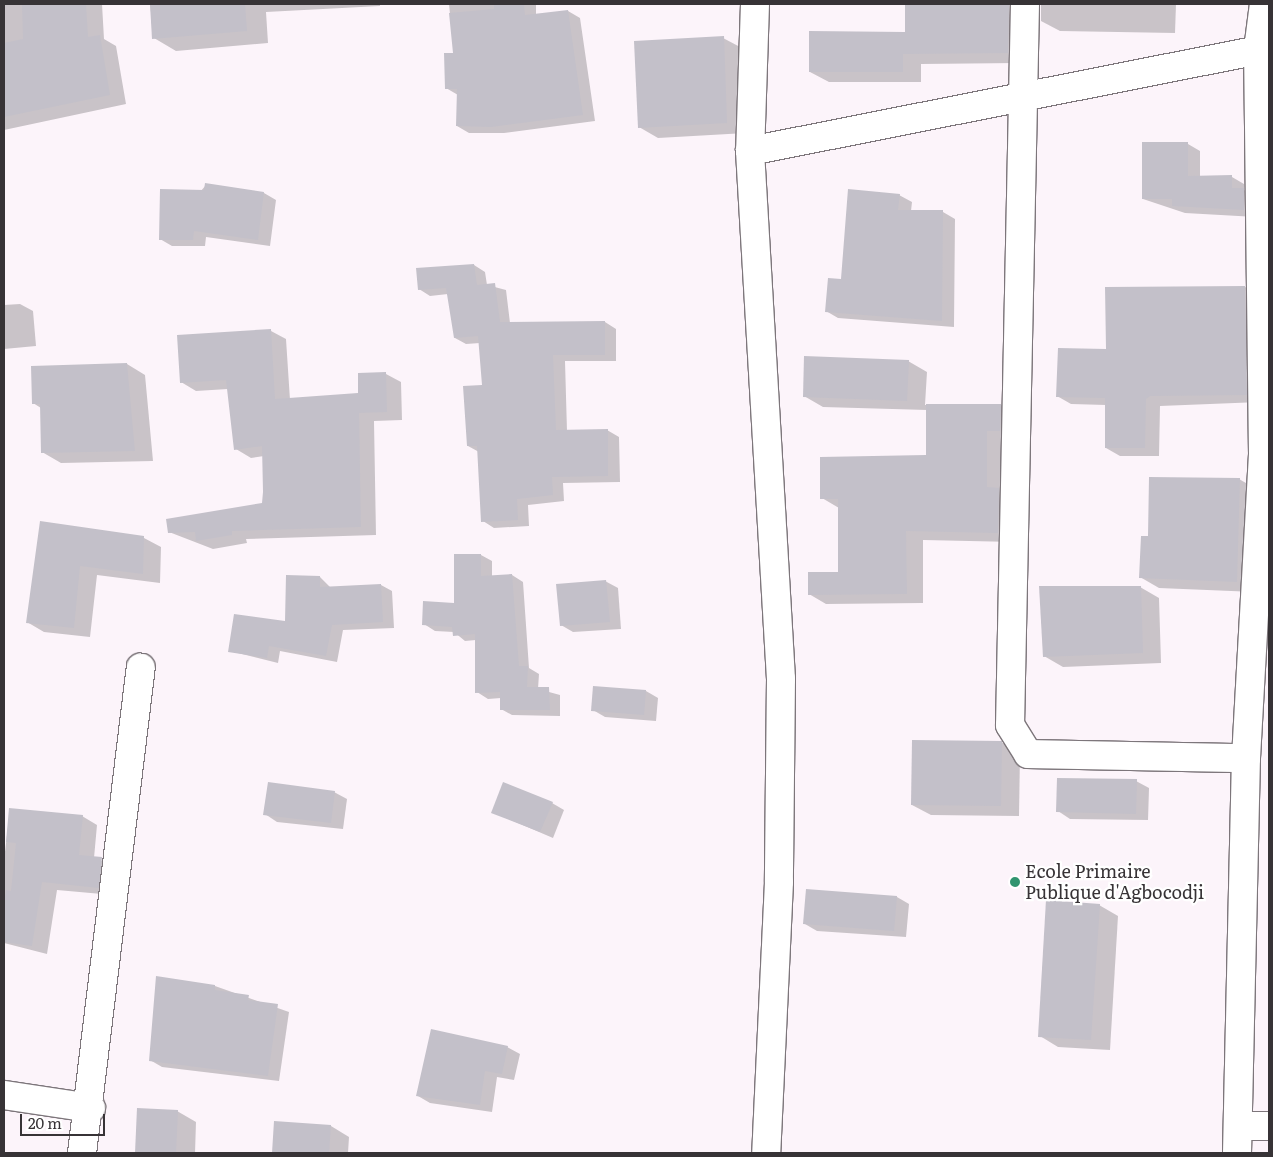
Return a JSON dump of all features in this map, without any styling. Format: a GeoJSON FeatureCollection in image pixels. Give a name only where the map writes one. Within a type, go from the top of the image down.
{"type":"FeatureCollection","features":[{"type":"Feature","properties":{"kind":"street"},"geometry":{"type":"LineString","coordinates":[[755,4],[750,152],[781,679],[779,882],[766,1153]]}},
{"type":"Feature","properties":{"kind":"street"},"geometry":{"type":"LineString","coordinates":[[1025,4],[1010,725],[1028,754],[1246,758]]}},
{"type":"Feature","properties":{"kind":"street"},"geometry":{"type":"LineString","coordinates":[[1237,1153],[1240,1126],[1246,758],[1263,454],[1264,4]]}},
{"type":"Feature","properties":{"kind":"street"},"geometry":{"type":"LineString","coordinates":[[750,152],[1023,99],[1264,49]]}},
{"type":"Feature","properties":{"kind":"street"},"geometry":{"type":"LineString","coordinates":[[82,1153],[91,1108],[141,668]]}},
{"type":"Feature","properties":{"kind":"street"},"geometry":{"type":"LineString","coordinates":[[4,1095],[91,1108]]}},
{"type":"Feature","properties":{"kind":"street"},"geometry":{"type":"LineString","coordinates":[[1240,1126],[1269,1126]]}},
{"type":"Feature","properties":{"kind":"building"},"geometry":{"type":"Polygon","coordinates":[[[22,4],[86,4],[88,37],[100,35],[110,95],[4,117],[4,43],[23,39],[22,4]]]}},
{"type":"Feature","properties":{"kind":"building"},"geometry":{"type":"Polygon","coordinates":[[[150,4],[245,4],[247,31],[152,39],[150,4]]]}},
{"type":"Feature","properties":{"kind":"building"},"geometry":{"type":"Polygon","coordinates":[[[494,4],[524,4],[525,15],[568,10],[583,115],[491,127],[456,126],[457,89],[445,89],[444,53],[453,53],[449,13],[494,9],[494,4]]]}},
{"type":"Feature","properties":{"kind":"building"},"geometry":{"type":"Polygon","coordinates":[[[905,4],[1009,4],[1008,53],[903,54],[903,72],[809,72],[809,31],[905,32],[905,4]]]}},
{"type":"Feature","properties":{"kind":"building"},"geometry":{"type":"Polygon","coordinates":[[[724,36],[727,123],[638,128],[634,41],[724,36]]]}},
{"type":"Feature","properties":{"kind":"building"},"geometry":{"type":"Polygon","coordinates":[[[1142,142],[1188,142],[1188,176],[1232,175],[1232,188],[1244,188],[1244,210],[1172,206],[1172,199],[1142,199],[1142,142]]]}},
{"type":"Feature","properties":{"kind":"building"},"geometry":{"type":"Polygon","coordinates":[[[205,183],[264,192],[258,240],[194,231],[193,240],[159,240],[160,189],[204,190],[205,183]]]}},
{"type":"Feature","properties":{"kind":"building"},"geometry":{"type":"Polygon","coordinates":[[[848,189],[900,194],[898,210],[943,210],[942,321],[825,312],[828,278],[841,279],[848,189]]]}},
{"type":"Feature","properties":{"kind":"building"},"geometry":{"type":"Polygon","coordinates":[[[474,264],[477,285],[495,283],[500,322],[605,321],[605,355],[553,355],[556,430],[608,429],[608,476],[552,477],[553,495],[517,499],[518,520],[481,522],[477,446],[467,446],[463,386],[482,385],[478,336],[454,338],[446,288],[418,290],[416,268],[474,264]]]}},
{"type":"Feature","properties":{"kind":"building"},"geometry":{"type":"Polygon","coordinates":[[[1245,286],[1247,395],[1150,396],[1146,399],[1145,448],[1105,448],[1105,398],[1056,397],[1058,348],[1106,349],[1105,287],[1245,286]]]}},
{"type":"Feature","properties":{"kind":"building"},"geometry":{"type":"Polygon","coordinates":[[[271,329],[275,399],[358,393],[358,373],[386,372],[387,412],[359,413],[361,527],[232,531],[232,535],[196,541],[195,532],[168,533],[166,519],[262,503],[263,492],[262,446],[234,450],[226,380],[180,383],[177,335],[271,329]]]}},
{"type":"Feature","properties":{"kind":"building"},"geometry":{"type":"Polygon","coordinates":[[[804,356],[909,360],[907,401],[803,397],[804,356]]]}},
{"type":"Feature","properties":{"kind":"building"},"geometry":{"type":"Polygon","coordinates":[[[127,363],[135,451],[41,453],[40,404],[32,404],[31,366],[127,363]]]}},
{"type":"Feature","properties":{"kind":"building"},"geometry":{"type":"Polygon","coordinates":[[[926,404],[1001,404],[1000,431],[987,431],[987,487],[999,488],[998,533],[906,531],[907,594],[808,595],[808,572],[838,572],[838,499],[820,499],[820,457],[926,455],[926,404]]]}},
{"type":"Feature","properties":{"kind":"building"},"geometry":{"type":"Polygon","coordinates":[[[1149,477],[1240,478],[1237,582],[1139,578],[1141,536],[1148,536],[1149,477]]]}},
{"type":"Feature","properties":{"kind":"building"},"geometry":{"type":"Polygon","coordinates":[[[40,521],[144,536],[143,574],[80,566],[74,628],[26,623],[40,521]]]}},
{"type":"Feature","properties":{"kind":"building"},"geometry":{"type":"Polygon","coordinates":[[[454,554],[481,554],[481,576],[512,574],[519,666],[528,666],[527,687],[549,687],[550,710],[500,710],[500,692],[475,693],[475,634],[453,636],[452,627],[422,625],[423,601],[454,603],[454,554]]]}},
{"type":"Feature","properties":{"kind":"building"},"geometry":{"type":"Polygon","coordinates":[[[286,575],[320,576],[320,587],[381,584],[383,622],[332,625],[326,656],[269,646],[267,658],[228,652],[234,614],[285,621],[286,575]]]}},
{"type":"Feature","properties":{"kind":"building"},"geometry":{"type":"Polygon","coordinates":[[[606,580],[610,622],[560,626],[556,584],[606,580]]]}},
{"type":"Feature","properties":{"kind":"building"},"geometry":{"type":"Polygon","coordinates":[[[1039,586],[1141,586],[1143,653],[1043,657],[1039,586]]]}},
{"type":"Feature","properties":{"kind":"building"},"geometry":{"type":"Polygon","coordinates":[[[593,686],[646,690],[644,715],[591,711],[593,686]]]}},
{"type":"Feature","properties":{"kind":"building"},"geometry":{"type":"Polygon","coordinates":[[[912,740],[1002,741],[1001,806],[911,805],[912,740]]]}},
{"type":"Feature","properties":{"kind":"building"},"geometry":{"type":"Polygon","coordinates":[[[1057,778],[1137,779],[1136,814],[1056,812],[1057,778]]]}},
{"type":"Feature","properties":{"kind":"building"},"geometry":{"type":"Polygon","coordinates":[[[268,782],[335,791],[331,823],[263,815],[268,782]]]}},
{"type":"Feature","properties":{"kind":"building"},"geometry":{"type":"Polygon","coordinates":[[[503,782],[553,802],[540,832],[491,813],[503,782]]]}},
{"type":"Feature","properties":{"kind":"building"},"geometry":{"type":"Polygon","coordinates":[[[9,808],[83,815],[79,855],[102,857],[99,888],[42,882],[32,946],[4,942],[4,904],[6,890],[11,891],[16,843],[6,842],[9,808]]]}},
{"type":"Feature","properties":{"kind":"building"},"geometry":{"type":"Polygon","coordinates":[[[806,889],[897,896],[894,931],[803,924],[806,889]]]}},
{"type":"Feature","properties":{"kind":"building"},"geometry":{"type":"Polygon","coordinates":[[[1046,900],[1100,904],[1091,1040],[1038,1037],[1046,900]]]}},
{"type":"Feature","properties":{"kind":"building"},"geometry":{"type":"Polygon","coordinates":[[[156,976],[215,985],[215,990],[249,995],[248,1000],[278,1004],[268,1076],[149,1061],[156,976]]]}},
{"type":"Feature","properties":{"kind":"building"},"geometry":{"type":"Polygon","coordinates":[[[431,1029],[508,1046],[502,1074],[485,1071],[480,1105],[416,1096],[431,1029]]]}},
{"type":"Feature","properties":{"kind":"building"},"geometry":{"type":"Polygon","coordinates":[[[137,1108],[178,1110],[176,1153],[135,1153],[137,1108]]]}},
{"type":"Feature","properties":{"kind":"building"},"geometry":{"type":"Polygon","coordinates":[[[274,1121],[331,1125],[329,1153],[272,1153],[274,1121]]]}},
{"type":"Feature","properties":{"kind":"place","name":"Ecole Primaire Publique d'Agbocodji"},"geometry":{"type":"Point","coordinates":[1015,882]}}]}
